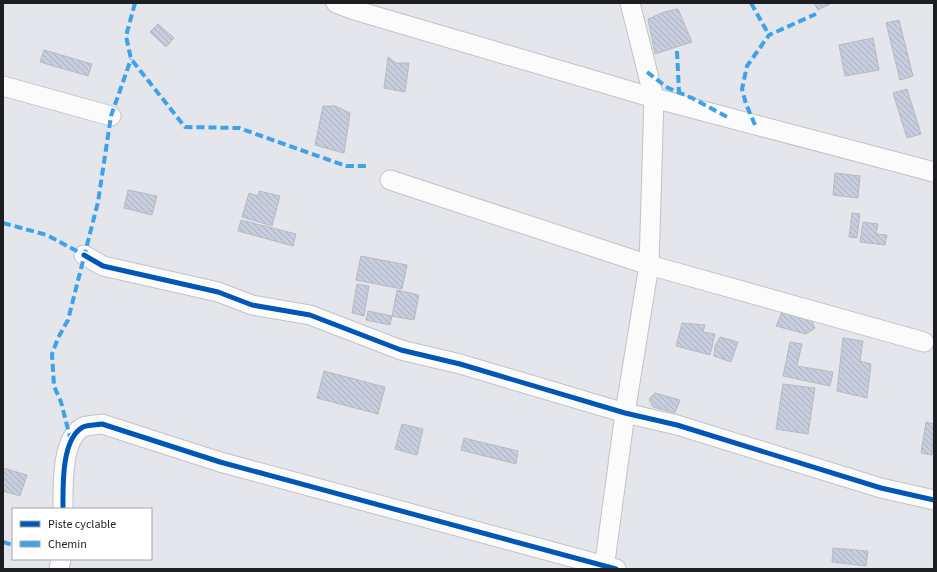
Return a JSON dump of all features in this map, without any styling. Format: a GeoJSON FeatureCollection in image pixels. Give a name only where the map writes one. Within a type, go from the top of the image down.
{"type":"FeatureCollection","features":[{"type":"Feature","properties":{"kind":"street"},"geometry":{"type":"LineString","coordinates":[[336,3],[361,12],[654,98],[934,172]]}},
{"type":"Feature","properties":{"kind":"street"},"geometry":{"type":"LineString","coordinates":[[63,508],[63,474],[71,441],[84,427],[102,424],[220,462],[608,568],[625,413],[649,265],[654,98],[630,3]]}},
{"type":"Feature","properties":{"kind":"street"},"geometry":{"type":"LineString","coordinates":[[3,86],[111,116]]}},
{"type":"Feature","properties":{"kind":"street"},"geometry":{"type":"LineString","coordinates":[[390,180],[649,265],[924,342]]}},
{"type":"Feature","properties":{"kind":"street"},"geometry":{"type":"LineString","coordinates":[[84,255],[103,266],[218,292],[252,305],[310,315],[401,350],[460,364],[625,413],[677,425],[881,488],[934,500]]}},
{"type":"Feature","properties":{"kind":"building"},"geometry":{"type":"Polygon","coordinates":[[[814,3],[832,3],[818,10],[814,3]]]}},
{"type":"Feature","properties":{"kind":"building"},"geometry":{"type":"Polygon","coordinates":[[[678,9],[692,42],[655,54],[648,19],[664,12],[678,9]]]}},
{"type":"Feature","properties":{"kind":"building"},"geometry":{"type":"Polygon","coordinates":[[[899,20],[913,76],[900,80],[886,23],[899,20]]]}},
{"type":"Feature","properties":{"kind":"building"},"geometry":{"type":"Polygon","coordinates":[[[158,24],[174,38],[166,47],[150,32],[158,24]]]}},
{"type":"Feature","properties":{"kind":"building"},"geometry":{"type":"Polygon","coordinates":[[[873,38],[879,70],[845,76],[839,45],[873,38]]]}},
{"type":"Feature","properties":{"kind":"building"},"geometry":{"type":"Polygon","coordinates":[[[44,50],[92,64],[88,76],[40,62],[44,50]]]}},
{"type":"Feature","properties":{"kind":"building"},"geometry":{"type":"Polygon","coordinates":[[[388,57],[396,63],[409,63],[405,92],[384,88],[388,57]]]}},
{"type":"Feature","properties":{"kind":"building"},"geometry":{"type":"Polygon","coordinates":[[[907,89],[921,134],[907,138],[893,93],[907,89]]]}},
{"type":"Feature","properties":{"kind":"building"},"geometry":{"type":"Polygon","coordinates":[[[323,106],[335,106],[350,113],[344,153],[315,145],[323,106]]]}},
{"type":"Feature","properties":{"kind":"building"},"geometry":{"type":"Polygon","coordinates":[[[835,173],[860,176],[858,198],[833,195],[835,173]]]}},
{"type":"Feature","properties":{"kind":"building"},"geometry":{"type":"Polygon","coordinates":[[[128,190],[157,196],[152,215],[124,208],[128,190]]]}},
{"type":"Feature","properties":{"kind":"building"},"geometry":{"type":"Polygon","coordinates":[[[259,191],[280,196],[272,226],[242,217],[249,193],[258,196],[259,191]]]}},
{"type":"Feature","properties":{"kind":"building"},"geometry":{"type":"Polygon","coordinates":[[[852,213],[860,214],[857,238],[849,237],[852,213]]]}},
{"type":"Feature","properties":{"kind":"building"},"geometry":{"type":"Polygon","coordinates":[[[241,220],[296,234],[293,246],[238,231],[241,220]]]}},
{"type":"Feature","properties":{"kind":"building"},"geometry":{"type":"Polygon","coordinates":[[[863,222],[878,224],[876,234],[887,235],[885,245],[860,242],[863,222]]]}},
{"type":"Feature","properties":{"kind":"building"},"geometry":{"type":"Polygon","coordinates":[[[361,256],[407,265],[402,289],[356,280],[361,256]]]}},
{"type":"Feature","properties":{"kind":"building"},"geometry":{"type":"Polygon","coordinates":[[[357,284],[369,286],[364,316],[352,313],[357,284]]]}},
{"type":"Feature","properties":{"kind":"building"},"geometry":{"type":"Polygon","coordinates":[[[397,290],[419,295],[414,320],[392,316],[397,290]]]}},
{"type":"Feature","properties":{"kind":"building"},"geometry":{"type":"Polygon","coordinates":[[[368,311],[392,316],[390,325],[366,320],[368,311]]]}},
{"type":"Feature","properties":{"kind":"building"},"geometry":{"type":"Polygon","coordinates":[[[782,312],[812,321],[815,328],[806,334],[776,326],[782,312]]]}},
{"type":"Feature","properties":{"kind":"building"},"geometry":{"type":"Polygon","coordinates":[[[682,323],[705,325],[703,332],[715,334],[710,355],[676,346],[682,323]]]}},
{"type":"Feature","properties":{"kind":"building"},"geometry":{"type":"Polygon","coordinates":[[[720,337],[738,342],[731,362],[714,356],[715,346],[720,337]]]}},
{"type":"Feature","properties":{"kind":"building"},"geometry":{"type":"Polygon","coordinates":[[[843,338],[863,341],[860,361],[871,364],[867,398],[837,391],[843,338]]]}},
{"type":"Feature","properties":{"kind":"building"},"geometry":{"type":"Polygon","coordinates":[[[790,342],[802,344],[797,366],[833,372],[830,386],[783,376],[790,342]]]}},
{"type":"Feature","properties":{"kind":"building"},"geometry":{"type":"Polygon","coordinates":[[[324,371],[385,387],[378,414],[317,398],[324,371]]]}},
{"type":"Feature","properties":{"kind":"building"},"geometry":{"type":"Polygon","coordinates":[[[783,384],[815,388],[808,434],[776,429],[783,384]]]}},
{"type":"Feature","properties":{"kind":"building"},"geometry":{"type":"Polygon","coordinates":[[[655,393],[680,400],[675,413],[653,407],[649,399],[655,393]]]}},
{"type":"Feature","properties":{"kind":"building"},"geometry":{"type":"Polygon","coordinates":[[[926,422],[934,424],[932,455],[921,453],[926,422]]]}},
{"type":"Feature","properties":{"kind":"building"},"geometry":{"type":"Polygon","coordinates":[[[402,424],[423,429],[417,455],[395,449],[402,424]]]}},
{"type":"Feature","properties":{"kind":"building"},"geometry":{"type":"Polygon","coordinates":[[[464,438],[518,451],[516,464],[461,450],[464,438]]]}},
{"type":"Feature","properties":{"kind":"building"},"geometry":{"type":"Polygon","coordinates":[[[3,468],[27,475],[20,496],[3,491],[3,468]]]}},
{"type":"Feature","properties":{"kind":"building"},"geometry":{"type":"Polygon","coordinates":[[[833,548],[868,551],[866,566],[832,562],[833,548]]]}},
{"type":"Feature","properties":{"kind":"marked path"},"geometry":{"type":"LineString","coordinates":[[135,3],[126,36],[131,59],[185,127],[239,128],[346,166],[366,166]]}},
{"type":"Feature","properties":{"kind":"marked path"},"geometry":{"type":"LineString","coordinates":[[751,3],[769,35]]}},
{"type":"Feature","properties":{"kind":"marked path"},"geometry":{"type":"LineString","coordinates":[[755,125],[746,104],[742,89],[747,66],[769,35],[816,14]]}},
{"type":"Feature","properties":{"kind":"marked path"},"geometry":{"type":"LineString","coordinates":[[677,51],[679,93]]}},
{"type":"Feature","properties":{"kind":"marked path"},"geometry":{"type":"LineString","coordinates":[[71,441],[61,402],[54,386],[52,354],[58,338],[68,320],[98,202],[111,116],[131,59]]}},
{"type":"Feature","properties":{"kind":"marked path"},"geometry":{"type":"LineString","coordinates":[[647,72],[668,88],[692,98],[729,118]]}},
{"type":"Feature","properties":{"kind":"marked path"},"geometry":{"type":"LineString","coordinates":[[3,223],[47,235],[84,255]]}},
{"type":"Feature","properties":{"kind":"marked path"},"geometry":{"type":"LineString","coordinates":[[3,542],[12,545]]}},
{"type":"Feature","properties":{"kind":"cycle path"},"geometry":{"type":"LineString","coordinates":[[84,255],[103,266],[218,292],[252,305],[310,315],[401,350],[460,364],[625,413],[677,425],[881,488],[934,500]]}},
{"type":"Feature","properties":{"kind":"cycle path"},"geometry":{"type":"LineString","coordinates":[[63,508],[65,464],[67,452],[71,442],[76,433],[83,427],[102,424],[220,462],[616,569]]}}]}
